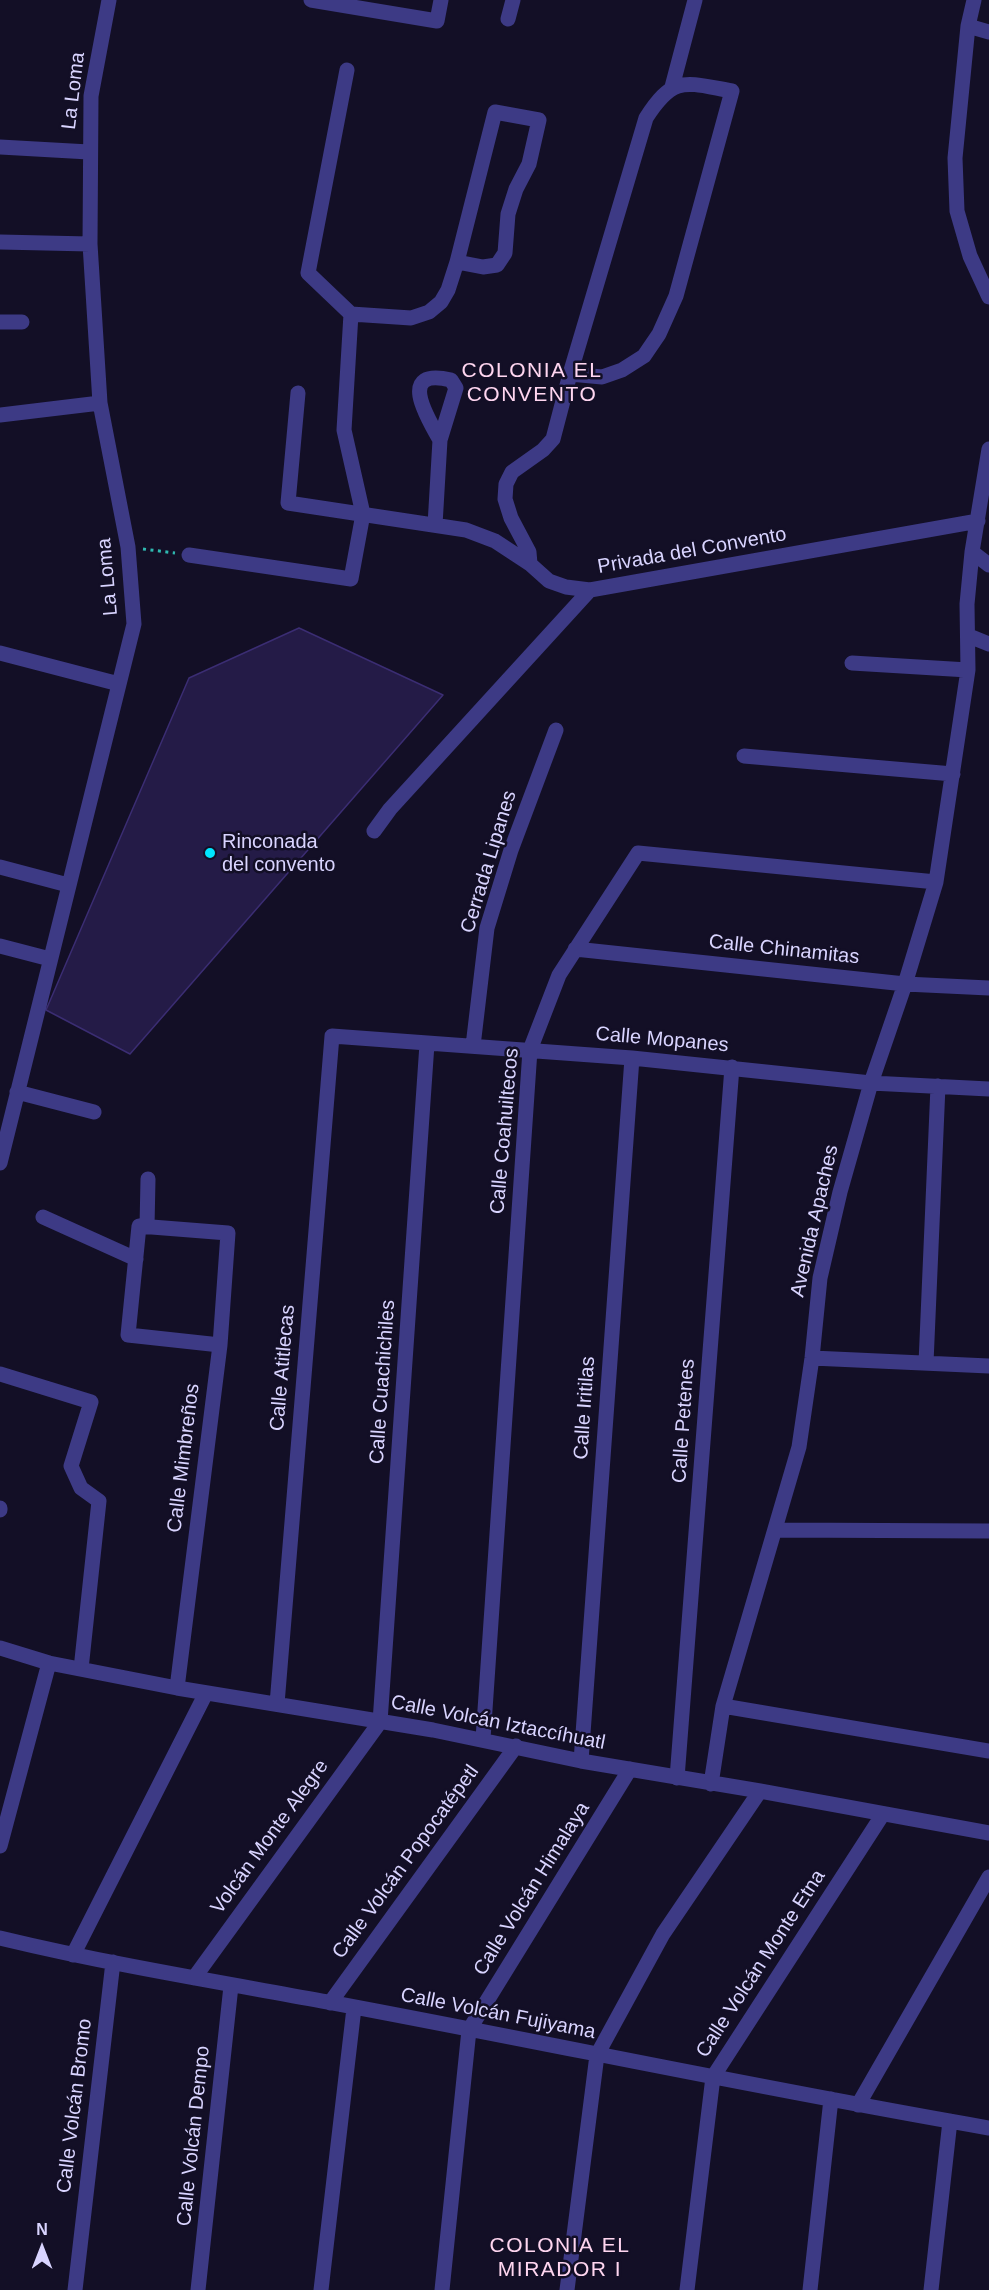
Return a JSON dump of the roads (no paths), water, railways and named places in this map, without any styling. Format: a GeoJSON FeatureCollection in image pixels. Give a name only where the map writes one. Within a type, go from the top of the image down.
{"type":"FeatureCollection","features":[{"type":"Feature","properties":{"kind":"street","name":"La Loma"},"geometry":{"type":"LineString","coordinates":[[0,1163],[3,1139],[17,1092],[134,624],[128,546],[100,403],[90,243],[91,96],[109,0]]}},
{"type":"Feature","properties":{"kind":"street"},"geometry":{"type":"LineString","coordinates":[[311,0],[340,2],[436,21],[441,0]]}},
{"type":"Feature","properties":{"kind":"street"},"geometry":{"type":"LineString","coordinates":[[508,19],[513,0]]}},
{"type":"Feature","properties":{"kind":"street"},"geometry":{"type":"LineString","coordinates":[[672,87],[695,0]]}},
{"type":"Feature","properties":{"kind":"street"},"geometry":{"type":"LineString","coordinates":[[974,0],[968,27],[955,158],[957,211],[970,256],[989,297]]}},
{"type":"Feature","properties":{"kind":"street"},"geometry":{"type":"LineString","coordinates":[[968,27],[989,32]]}},
{"type":"Feature","properties":{"kind":"street"},"geometry":{"type":"LineString","coordinates":[[347,70],[308,273],[351,314],[411,318],[429,312],[441,302],[448,290],[457,262],[495,112],[539,120],[529,164],[516,189],[508,214],[505,253],[497,265],[483,267],[457,262]]}},
{"type":"Feature","properties":{"kind":"street"},"geometry":{"type":"LineString","coordinates":[[530,564],[529,552],[505,499],[506,484],[512,472],[543,450],[553,439],[570,374],[646,118],[658,99],[672,87],[688,83],[732,91],[676,296],[659,334],[644,356],[622,370],[602,377],[570,374]]}},
{"type":"Feature","properties":{"kind":"street"},"geometry":{"type":"LineString","coordinates":[[0,147],[89,152]]}},
{"type":"Feature","properties":{"kind":"street"},"geometry":{"type":"LineString","coordinates":[[0,242],[90,243]]}},
{"type":"Feature","properties":{"kind":"street"},"geometry":{"type":"LineString","coordinates":[[189,555],[351,579],[363,514],[344,430],[351,314]]}},
{"type":"Feature","properties":{"kind":"street"},"geometry":{"type":"LineString","coordinates":[[0,322],[22,322]]}},
{"type":"Feature","properties":{"kind":"street"},"geometry":{"type":"LineString","coordinates":[[298,393],[288,503],[466,530],[495,541],[530,564],[549,581],[566,587],[590,590]]}},
{"type":"Feature","properties":{"kind":"street"},"geometry":{"type":"LineString","coordinates":[[0,415],[100,403]]}},
{"type":"Feature","properties":{"kind":"street"},"geometry":{"type":"LineString","coordinates":[[435,525],[440,440]]}},
{"type":"Feature","properties":{"kind":"street","name":"Avenida Apaches"},"geometry":{"type":"LineString","coordinates":[[711,1784],[723,1706],[799,1447],[812,1358],[820,1278],[840,1192],[871,1083],[905,984],[936,882],[968,670],[967,604],[972,552],[989,449]]}},
{"type":"Feature","properties":{"kind":"street","name":"Privada del Convento"},"geometry":{"type":"LineString","coordinates":[[374,831],[390,809],[590,590],[978,521]]}},
{"type":"Feature","properties":{"kind":"street"},"geometry":{"type":"LineString","coordinates":[[972,552],[989,565]]}},
{"type":"Feature","properties":{"kind":"street"},"geometry":{"type":"LineString","coordinates":[[969,636],[989,645]]}},
{"type":"Feature","properties":{"kind":"street"},"geometry":{"type":"LineString","coordinates":[[0,653],[118,684]]}},
{"type":"Feature","properties":{"kind":"street"},"geometry":{"type":"LineString","coordinates":[[852,663],[968,670]]}},
{"type":"Feature","properties":{"kind":"street","name":"Cerrada Lipanes"},"geometry":{"type":"LineString","coordinates":[[473,1046],[487,928],[512,850],[556,730]]}},
{"type":"Feature","properties":{"kind":"street"},"geometry":{"type":"LineString","coordinates":[[744,756],[953,774]]}},
{"type":"Feature","properties":{"kind":"street","name":"Calle Coahuiltecos"},"geometry":{"type":"LineString","coordinates":[[483,1739],[530,1050],[559,975],[638,853],[936,882]]}},
{"type":"Feature","properties":{"kind":"street"},"geometry":{"type":"LineString","coordinates":[[0,867],[68,885]]}},
{"type":"Feature","properties":{"kind":"street"},"geometry":{"type":"LineString","coordinates":[[0,946],[50,959]]}},
{"type":"Feature","properties":{"kind":"street","name":"Calle Chinamitas"},"geometry":{"type":"LineString","coordinates":[[575,949],[905,984],[989,988]]}},
{"type":"Feature","properties":{"kind":"street","name":"Calle Mopanes"},"geometry":{"type":"LineString","coordinates":[[332,1036],[632,1058],[871,1083],[989,1089]]}},
{"type":"Feature","properties":{"kind":"street","name":"Calle Atitlecas"},"geometry":{"type":"LineString","coordinates":[[277,1704],[332,1036]]}},
{"type":"Feature","properties":{"kind":"street","name":"Calle Cuachichiles"},"geometry":{"type":"LineString","coordinates":[[380,1722],[427,1044]]}},
{"type":"Feature","properties":{"kind":"street","name":"Calle Iritilas"},"geometry":{"type":"LineString","coordinates":[[580,1761],[632,1058]]}},
{"type":"Feature","properties":{"kind":"street","name":"Calle Petenes"},"geometry":{"type":"LineString","coordinates":[[677,1778],[732,1067]]}},
{"type":"Feature","properties":{"kind":"street"},"geometry":{"type":"LineString","coordinates":[[926,1363],[938,1086]]}},
{"type":"Feature","properties":{"kind":"street"},"geometry":{"type":"LineString","coordinates":[[17,1092],[94,1112]]}},
{"type":"Feature","properties":{"kind":"street"},"geometry":{"type":"LineString","coordinates":[[148,1179],[147,1227],[139,1226],[128,1335],[220,1345]]}},
{"type":"Feature","properties":{"kind":"street"},"geometry":{"type":"LineString","coordinates":[[42,1217],[136,1259]]}},
{"type":"Feature","properties":{"kind":"street","name":"Calle Mimbreños"},"geometry":{"type":"LineString","coordinates":[[147,1227],[228,1233],[220,1345],[177,1688]]}},
{"type":"Feature","properties":{"kind":"street"},"geometry":{"type":"LineString","coordinates":[[812,1358],[989,1366]]}},
{"type":"Feature","properties":{"kind":"street"},"geometry":{"type":"LineString","coordinates":[[0,1374],[91,1402],[71,1467],[81,1488],[99,1501],[81,1669]]}},
{"type":"Feature","properties":{"kind":"street"},"geometry":{"type":"LineString","coordinates":[[776,1530],[989,1531]]}},
{"type":"Feature","properties":{"kind":"street","name":"Calle Volcán Iztaccíhuatl"},"geometry":{"type":"LineString","coordinates":[[0,1648],[49,1663],[177,1688],[483,1739],[580,1761],[989,1833]]}},
{"type":"Feature","properties":{"kind":"street"},"geometry":{"type":"LineString","coordinates":[[0,1846],[49,1663]]}},
{"type":"Feature","properties":{"kind":"street"},"geometry":{"type":"LineString","coordinates":[[72,1955],[206,1693]]}},
{"type":"Feature","properties":{"kind":"street"},"geometry":{"type":"LineString","coordinates":[[723,1706],[989,1751]]}},
{"type":"Feature","properties":{"kind":"street","name":"Volcán Monte Alegre"},"geometry":{"type":"LineString","coordinates":[[194,1978],[380,1722]]}},
{"type":"Feature","properties":{"kind":"street","name":"Calle Volcán Popocatépetl"},"geometry":{"type":"LineString","coordinates":[[330,2003],[516,1746]]}},
{"type":"Feature","properties":{"kind":"street","name":"Calle Volcán Himalaya"},"geometry":{"type":"LineString","coordinates":[[469,2030],[630,1770]]}},
{"type":"Feature","properties":{"kind":"street"},"geometry":{"type":"LineString","coordinates":[[567,2290],[597,2055],[663,1934],[760,1791]]}},
{"type":"Feature","properties":{"kind":"street","name":"Calle Volcán Monte Etna"},"geometry":{"type":"LineString","coordinates":[[687,2290],[713,2077],[883,1814]]}},
{"type":"Feature","properties":{"kind":"street"},"geometry":{"type":"LineString","coordinates":[[858,2105],[989,1877]]}},
{"type":"Feature","properties":{"kind":"street","name":"Calle Volcán Fujiyama"},"geometry":{"type":"LineString","coordinates":[[0,1938],[72,1955],[231,1986],[989,2128]]}},
{"type":"Feature","properties":{"kind":"street","name":"Calle Volcán Bromo"},"geometry":{"type":"LineString","coordinates":[[75,2290],[113,1962]]}},
{"type":"Feature","properties":{"kind":"street","name":"Calle Volcán Dempo"},"geometry":{"type":"LineString","coordinates":[[198,2290],[231,1986]]}},
{"type":"Feature","properties":{"kind":"street"},"geometry":{"type":"LineString","coordinates":[[321,2290],[354,2008]]}},
{"type":"Feature","properties":{"kind":"street"},"geometry":{"type":"LineString","coordinates":[[442,2290],[469,2030]]}},
{"type":"Feature","properties":{"kind":"street"},"geometry":{"type":"LineString","coordinates":[[810,2290],[831,2099]]}},
{"type":"Feature","properties":{"kind":"street"},"geometry":{"type":"LineString","coordinates":[[931,2290],[950,2121]]}},
{"type":"Feature","properties":{"kind":"place","name":"Rinconada del convento"},"geometry":{"type":"Point","coordinates":[210,853]}},
{"type":"Feature","properties":{"kind":"district","name":"COLONIA EL CONVENTO"},"geometry":{"type":"Point","coordinates":[532,383]}},
{"type":"Feature","properties":{"kind":"district","name":"COLONIA EL MIRADOR I"},"geometry":{"type":"Point","coordinates":[560,2258]}}]}
